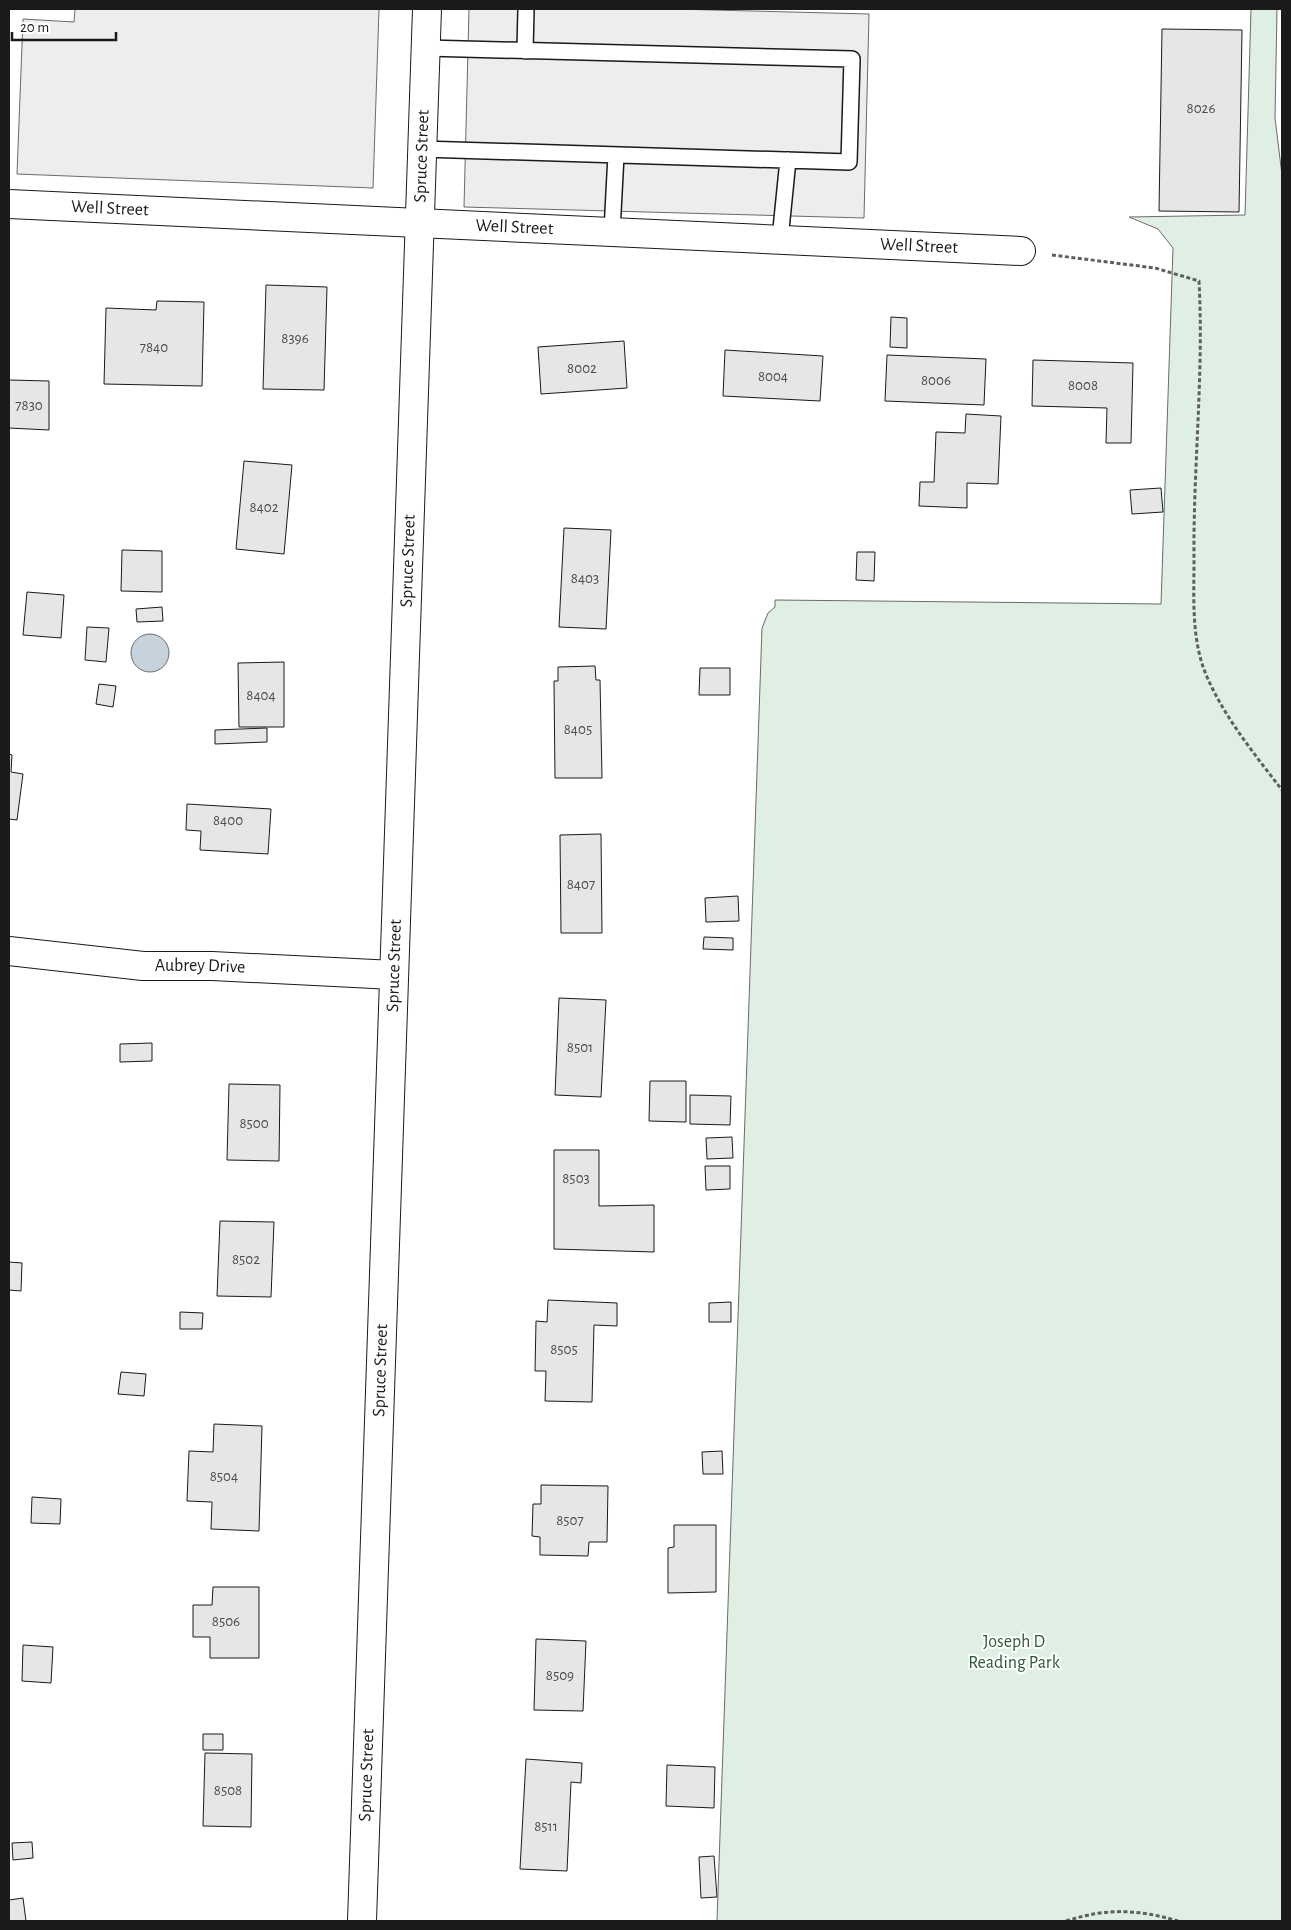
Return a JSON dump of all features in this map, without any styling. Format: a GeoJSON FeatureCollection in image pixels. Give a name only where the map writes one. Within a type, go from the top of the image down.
{"type":"FeatureCollection","features":[{"type":"Feature","properties":{"kind":"street","name":"Spruce Street"},"geometry":{"type":"LineString","coordinates":[[362,1921],[427,9]]}},
{"type":"Feature","properties":{"kind":"street","name":"Well Street"},"geometry":{"type":"LineString","coordinates":[[9,204],[1022,251]]}},
{"type":"Feature","properties":{"kind":"street","name":"Aubrey Drive"},"geometry":{"type":"LineString","coordinates":[[9,951],[143,966],[212,966],[394,975]]}},
{"type":"Feature","properties":{"kind":"lane"},"geometry":{"type":"LineString","coordinates":[[525,51],[526,9]]}},
{"type":"Feature","properties":{"kind":"lane"},"geometry":{"type":"LineString","coordinates":[[422,149],[849,162],[852,59],[426,48]]}},
{"type":"Feature","properties":{"kind":"lane"},"geometry":{"type":"LineString","coordinates":[[612,231],[616,155]]}},
{"type":"Feature","properties":{"kind":"lane"},"geometry":{"type":"LineString","coordinates":[[780,239],[788,160]]}},
{"type":"Feature","properties":{"kind":"path"},"geometry":{"type":"LineString","coordinates":[[1022,251],[1154,268],[1199,281],[1201,316],[1193,501],[1195,634],[1207,677],[1218,698],[1248,747],[1282,790]]}},
{"type":"Feature","properties":{"kind":"path"},"geometry":{"type":"LineString","coordinates":[[1066,1921],[1106,1911],[1135,1911],[1178,1921]]}},
{"type":"Feature","properties":{"kind":"green space","name":"Joseph D Reading Park"},"geometry":{"type":"Polygon","coordinates":[[[1251,9],[1277,9],[1275,118],[1282,175],[1282,1921],[717,1921],[762,628],[768,613],[775,607],[775,600],[1161,604],[1173,248],[1158,229],[1129,217],[1245,215],[1251,9]]]}},
{"type":"Feature","properties":{"kind":"shaded area"},"geometry":{"type":"Polygon","coordinates":[[[75,9],[379,9],[373,188],[17,174],[23,19],[74,22],[75,9]]]}},
{"type":"Feature","properties":{"kind":"shaded area"},"geometry":{"type":"Polygon","coordinates":[[[469,9],[673,9],[869,14],[864,218],[464,207],[469,9]]]}},
{"type":"Feature","properties":{"kind":"shaded area"},"geometry":{"type":"Polygon","coordinates":[[[150,634],[163,640],[169,653],[163,666],[150,672],[137,666],[131,653],[137,640],[150,634]]]}},
{"type":"Feature","properties":{"kind":"building"},"geometry":{"type":"Polygon","coordinates":[[[1162,29],[1242,30],[1239,212],[1159,211],[1162,29]]]}},
{"type":"Feature","properties":{"kind":"building"},"geometry":{"type":"Polygon","coordinates":[[[266,285],[327,287],[324,390],[263,389],[266,285]]]}},
{"type":"Feature","properties":{"kind":"building"},"geometry":{"type":"Polygon","coordinates":[[[157,301],[204,302],[202,386],[104,384],[106,308],[156,310],[157,301]]]}},
{"type":"Feature","properties":{"kind":"building"},"geometry":{"type":"Polygon","coordinates":[[[891,317],[907,318],[907,348],[890,347],[891,317]]]}},
{"type":"Feature","properties":{"kind":"building"},"geometry":{"type":"Polygon","coordinates":[[[624,341],[627,388],[541,394],[538,347],[624,341]]]}},
{"type":"Feature","properties":{"kind":"building"},"geometry":{"type":"Polygon","coordinates":[[[725,350],[823,356],[820,401],[723,396],[725,350]]]}},
{"type":"Feature","properties":{"kind":"building"},"geometry":{"type":"Polygon","coordinates":[[[887,355],[986,359],[984,405],[885,401],[887,355]]]}},
{"type":"Feature","properties":{"kind":"building"},"geometry":{"type":"Polygon","coordinates":[[[1033,360],[1133,363],[1131,443],[1106,443],[1107,408],[1032,406],[1033,360]]]}},
{"type":"Feature","properties":{"kind":"building"},"geometry":{"type":"Polygon","coordinates":[[[9,380],[49,381],[49,430],[9,428],[9,380]]]}},
{"type":"Feature","properties":{"kind":"building"},"geometry":{"type":"Polygon","coordinates":[[[966,414],[1001,416],[998,484],[967,483],[967,508],[919,506],[920,482],[934,482],[936,432],[965,433],[966,414]]]}},
{"type":"Feature","properties":{"kind":"building"},"geometry":{"type":"Polygon","coordinates":[[[244,461],[292,465],[284,554],[236,549],[244,461]]]}},
{"type":"Feature","properties":{"kind":"building"},"geometry":{"type":"Polygon","coordinates":[[[1161,488],[1163,512],[1132,514],[1130,490],[1161,488]]]}},
{"type":"Feature","properties":{"kind":"building"},"geometry":{"type":"Polygon","coordinates":[[[564,528],[611,530],[606,629],[559,627],[564,528]]]}},
{"type":"Feature","properties":{"kind":"building"},"geometry":{"type":"Polygon","coordinates":[[[122,550],[162,551],[162,592],[121,591],[122,550]]]}},
{"type":"Feature","properties":{"kind":"building"},"geometry":{"type":"Polygon","coordinates":[[[857,552],[875,552],[874,581],[856,580],[857,552]]]}},
{"type":"Feature","properties":{"kind":"building"},"geometry":{"type":"Polygon","coordinates":[[[27,592],[64,595],[61,638],[23,635],[27,592]]]}},
{"type":"Feature","properties":{"kind":"building"},"geometry":{"type":"Polygon","coordinates":[[[162,607],[163,621],[137,622],[136,609],[162,607]]]}},
{"type":"Feature","properties":{"kind":"building"},"geometry":{"type":"Polygon","coordinates":[[[87,627],[109,628],[106,662],[85,660],[87,627]]]}},
{"type":"Feature","properties":{"kind":"building"},"geometry":{"type":"Polygon","coordinates":[[[284,662],[284,727],[239,727],[238,663],[284,662]]]}},
{"type":"Feature","properties":{"kind":"building"},"geometry":{"type":"Polygon","coordinates":[[[595,666],[596,680],[600,680],[602,778],[555,778],[554,681],[558,681],[558,667],[595,666]]]}},
{"type":"Feature","properties":{"kind":"building"},"geometry":{"type":"Polygon","coordinates":[[[700,668],[730,668],[730,695],[699,695],[700,668]]]}},
{"type":"Feature","properties":{"kind":"building"},"geometry":{"type":"Polygon","coordinates":[[[99,684],[116,686],[113,707],[96,704],[99,684]]]}},
{"type":"Feature","properties":{"kind":"building"},"geometry":{"type":"Polygon","coordinates":[[[267,728],[267,742],[215,744],[215,730],[267,728]]]}},
{"type":"Feature","properties":{"kind":"building"},"geometry":{"type":"Polygon","coordinates":[[[9,754],[12,755],[11,772],[23,774],[17,820],[9,819],[9,754]]]}},
{"type":"Feature","properties":{"kind":"building"},"geometry":{"type":"Polygon","coordinates":[[[187,804],[271,809],[268,854],[200,850],[201,831],[186,830],[187,804]]]}},
{"type":"Feature","properties":{"kind":"building"},"geometry":{"type":"Polygon","coordinates":[[[601,834],[602,933],[561,933],[560,835],[601,834]]]}},
{"type":"Feature","properties":{"kind":"building"},"geometry":{"type":"Polygon","coordinates":[[[738,896],[739,921],[706,922],[705,898],[738,896]]]}},
{"type":"Feature","properties":{"kind":"building"},"geometry":{"type":"Polygon","coordinates":[[[704,937],[733,938],[733,950],[703,949],[704,937]]]}},
{"type":"Feature","properties":{"kind":"building"},"geometry":{"type":"Polygon","coordinates":[[[559,998],[606,1000],[601,1097],[555,1095],[559,998]]]}},
{"type":"Feature","properties":{"kind":"building"},"geometry":{"type":"Polygon","coordinates":[[[152,1043],[152,1061],[120,1062],[120,1044],[152,1043]]]}},
{"type":"Feature","properties":{"kind":"building"},"geometry":{"type":"Polygon","coordinates":[[[650,1081],[686,1081],[686,1122],[649,1121],[650,1081]]]}},
{"type":"Feature","properties":{"kind":"building"},"geometry":{"type":"Polygon","coordinates":[[[229,1084],[280,1085],[279,1161],[227,1160],[229,1084]]]}},
{"type":"Feature","properties":{"kind":"building"},"geometry":{"type":"Polygon","coordinates":[[[690,1095],[731,1096],[730,1125],[690,1124],[690,1095]]]}},
{"type":"Feature","properties":{"kind":"building"},"geometry":{"type":"Polygon","coordinates":[[[732,1137],[733,1158],[707,1159],[706,1138],[732,1137]]]}},
{"type":"Feature","properties":{"kind":"building"},"geometry":{"type":"Polygon","coordinates":[[[554,1150],[599,1150],[599,1206],[654,1205],[654,1252],[554,1249],[554,1150]]]}},
{"type":"Feature","properties":{"kind":"building"},"geometry":{"type":"Polygon","coordinates":[[[705,1166],[730,1166],[730,1189],[706,1190],[705,1166]]]}},
{"type":"Feature","properties":{"kind":"building"},"geometry":{"type":"Polygon","coordinates":[[[220,1221],[274,1222],[271,1297],[217,1296],[220,1221]]]}},
{"type":"Feature","properties":{"kind":"building"},"geometry":{"type":"Polygon","coordinates":[[[9,1262],[22,1263],[21,1291],[9,1290],[9,1262]]]}},
{"type":"Feature","properties":{"kind":"building"},"geometry":{"type":"Polygon","coordinates":[[[548,1300],[617,1303],[617,1326],[594,1325],[592,1402],[545,1401],[546,1371],[535,1371],[536,1321],[547,1322],[548,1300]]]}},
{"type":"Feature","properties":{"kind":"building"},"geometry":{"type":"Polygon","coordinates":[[[731,1302],[731,1322],[709,1322],[709,1303],[731,1302]]]}},
{"type":"Feature","properties":{"kind":"building"},"geometry":{"type":"Polygon","coordinates":[[[180,1312],[203,1313],[202,1329],[180,1329],[180,1312]]]}},
{"type":"Feature","properties":{"kind":"building"},"geometry":{"type":"Polygon","coordinates":[[[121,1372],[146,1374],[144,1396],[118,1394],[121,1372]]]}},
{"type":"Feature","properties":{"kind":"building"},"geometry":{"type":"Polygon","coordinates":[[[214,1424],[262,1426],[259,1531],[211,1529],[212,1502],[187,1501],[189,1451],[213,1452],[214,1424]]]}},
{"type":"Feature","properties":{"kind":"building"},"geometry":{"type":"Polygon","coordinates":[[[722,1451],[723,1474],[703,1474],[702,1452],[722,1451]]]}},
{"type":"Feature","properties":{"kind":"building"},"geometry":{"type":"Polygon","coordinates":[[[541,1485],[608,1486],[607,1542],[589,1542],[588,1556],[540,1555],[540,1537],[532,1536],[533,1504],[541,1504],[541,1485]]]}},
{"type":"Feature","properties":{"kind":"building"},"geometry":{"type":"Polygon","coordinates":[[[32,1497],[61,1499],[60,1524],[31,1523],[32,1497]]]}},
{"type":"Feature","properties":{"kind":"building"},"geometry":{"type":"Polygon","coordinates":[[[674,1525],[716,1525],[716,1592],[668,1593],[668,1548],[674,1547],[674,1525]]]}},
{"type":"Feature","properties":{"kind":"building"},"geometry":{"type":"Polygon","coordinates":[[[213,1587],[259,1587],[259,1658],[210,1658],[210,1637],[193,1637],[193,1605],[212,1605],[213,1587]]]}},
{"type":"Feature","properties":{"kind":"building"},"geometry":{"type":"Polygon","coordinates":[[[536,1639],[586,1641],[583,1711],[534,1710],[536,1639]]]}},
{"type":"Feature","properties":{"kind":"building"},"geometry":{"type":"Polygon","coordinates":[[[23,1645],[53,1647],[51,1683],[22,1681],[23,1645]]]}},
{"type":"Feature","properties":{"kind":"building"},"geometry":{"type":"Polygon","coordinates":[[[203,1734],[223,1734],[223,1750],[203,1750],[203,1734]]]}},
{"type":"Feature","properties":{"kind":"building"},"geometry":{"type":"Polygon","coordinates":[[[205,1753],[252,1754],[251,1827],[203,1826],[205,1753]]]}},
{"type":"Feature","properties":{"kind":"building"},"geometry":{"type":"Polygon","coordinates":[[[526,1759],[582,1763],[581,1783],[571,1782],[567,1871],[520,1869],[526,1759]]]}},
{"type":"Feature","properties":{"kind":"building"},"geometry":{"type":"Polygon","coordinates":[[[667,1765],[715,1767],[714,1808],[666,1806],[667,1765]]]}},
{"type":"Feature","properties":{"kind":"building"},"geometry":{"type":"Polygon","coordinates":[[[32,1842],[33,1858],[13,1860],[12,1843],[32,1842]]]}},
{"type":"Feature","properties":{"kind":"building"},"geometry":{"type":"Polygon","coordinates":[[[714,1856],[717,1897],[701,1898],[699,1857],[714,1856]]]}},
{"type":"Feature","properties":{"kind":"building"},"geometry":{"type":"Polygon","coordinates":[[[23,1898],[26,1921],[9,1921],[9,1900],[23,1898]]]}}]}
